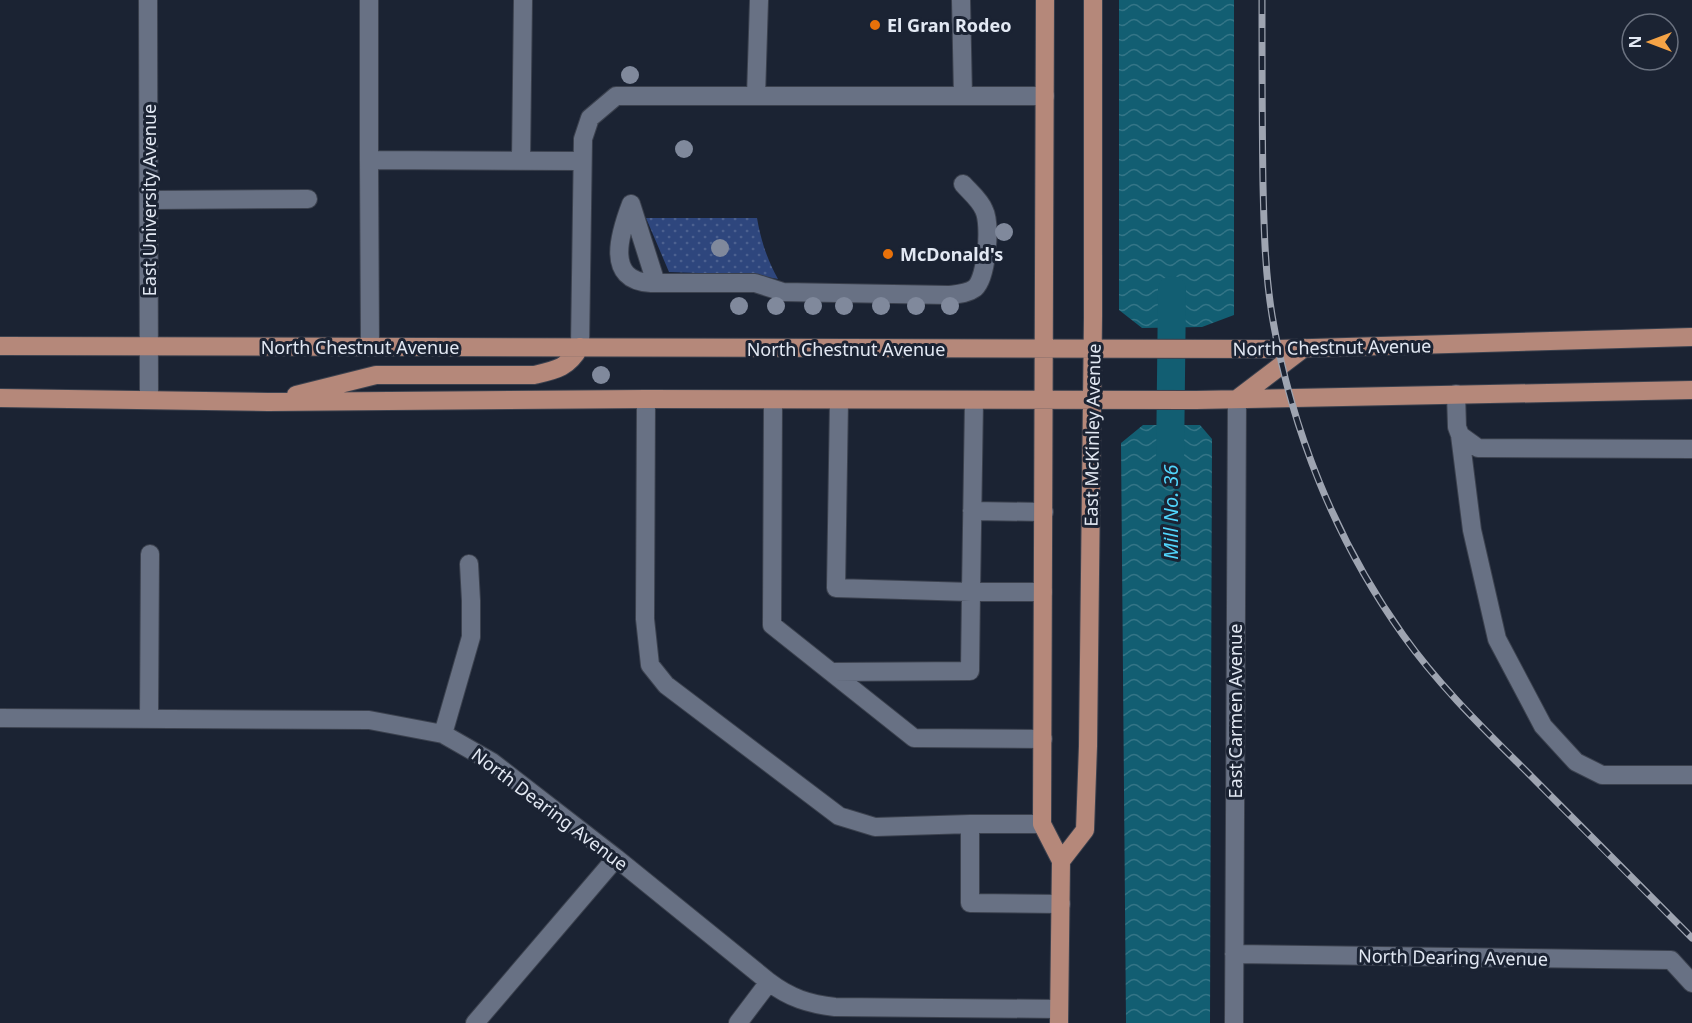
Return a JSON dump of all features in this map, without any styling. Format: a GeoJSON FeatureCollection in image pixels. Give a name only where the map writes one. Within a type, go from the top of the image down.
{"type":"FeatureCollection","features":[{"type":"Feature","properties":{"kind":"main road"},"geometry":{"type":"LineString","coordinates":[[1044,0],[1042,824],[1061,861],[1059,1016]]}},
{"type":"Feature","properties":{"kind":"main road","name":"East McKinley Avenue"},"geometry":{"type":"LineString","coordinates":[[1061,861],[1085,830],[1093,349],[1093,0]]}},
{"type":"Feature","properties":{"kind":"main road","name":"North Chestnut Avenue"},"geometry":{"type":"LineString","coordinates":[[0,346],[1198,349],[1692,336]]}},
{"type":"Feature","properties":{"kind":"main road"},"geometry":{"type":"LineString","coordinates":[[268,402],[376,375],[534,375],[557,370],[572,360],[580,347]]}},
{"type":"Feature","properties":{"kind":"main road"},"geometry":{"type":"LineString","coordinates":[[1237,399],[1304,348]]}},
{"type":"Feature","properties":{"kind":"main road"},"geometry":{"type":"LineString","coordinates":[[0,398],[268,402],[646,399],[1196,400],[1692,390]]}},
{"type":"Feature","properties":{"kind":"street","name":"East University Avenue"},"geometry":{"type":"LineString","coordinates":[[148,0],[150,400]]}},
{"type":"Feature","properties":{"kind":"street"},"geometry":{"type":"LineString","coordinates":[[369,0],[370,347]]}},
{"type":"Feature","properties":{"kind":"street"},"geometry":{"type":"LineString","coordinates":[[521,161],[523,0]]}},
{"type":"Feature","properties":{"kind":"street"},"geometry":{"type":"LineString","coordinates":[[756,96],[759,0]]}},
{"type":"Feature","properties":{"kind":"street"},"geometry":{"type":"LineString","coordinates":[[961,0],[963,96]]}},
{"type":"Feature","properties":{"kind":"street"},"geometry":{"type":"LineString","coordinates":[[580,347],[583,139],[590,118],[616,96],[1044,96]]}},
{"type":"Feature","properties":{"kind":"street"},"geometry":{"type":"LineString","coordinates":[[369,160],[582,161]]}},
{"type":"Feature","properties":{"kind":"street"},"geometry":{"type":"LineString","coordinates":[[656,283],[631,204],[618,249],[625,273],[630,278],[643,283],[656,283],[755,283],[783,292],[962,294],[974,288],[982,276],[987,242],[984,210],[963,184]]}},
{"type":"Feature","properties":{"kind":"street"},"geometry":{"type":"LineString","coordinates":[[149,200],[308,199]]}},
{"type":"Feature","properties":{"kind":"street"},"geometry":{"type":"LineString","coordinates":[[1456,394],[1457,427],[1460,435],[1472,530],[1497,639],[1543,726],[1576,762],[1602,775],[1692,775]]}},
{"type":"Feature","properties":{"kind":"street"},"geometry":{"type":"LineString","coordinates":[[646,399],[645,619],[650,665],[666,685],[839,816],[875,827],[1042,824]]}},
{"type":"Feature","properties":{"kind":"street","name":"East Carmen Avenue"},"geometry":{"type":"LineString","coordinates":[[1234,1023],[1237,399]]}},
{"type":"Feature","properties":{"kind":"street"},"geometry":{"type":"LineString","coordinates":[[773,400],[772,625],[914,738],[1043,739]]}},
{"type":"Feature","properties":{"kind":"street"},"geometry":{"type":"LineString","coordinates":[[839,400],[836,588],[1043,592]]}},
{"type":"Feature","properties":{"kind":"street"},"geometry":{"type":"LineString","coordinates":[[832,672],[970,671],[974,400]]}},
{"type":"Feature","properties":{"kind":"street"},"geometry":{"type":"LineString","coordinates":[[1460,435],[1478,448],[1692,449]]}},
{"type":"Feature","properties":{"kind":"street"},"geometry":{"type":"LineString","coordinates":[[972,511],[1044,512]]}},
{"type":"Feature","properties":{"kind":"street"},"geometry":{"type":"LineString","coordinates":[[149,719],[150,554]]}},
{"type":"Feature","properties":{"kind":"street"},"geometry":{"type":"LineString","coordinates":[[442,734],[471,637],[469,564]]}},
{"type":"Feature","properties":{"kind":"street","name":"North Dearing Avenue"},"geometry":{"type":"LineString","coordinates":[[0,718],[369,720],[442,734],[492,762],[616,858],[783,993],[800,1001],[835,1015],[1059,1016]]}},
{"type":"Feature","properties":{"kind":"street"},"geometry":{"type":"LineString","coordinates":[[970,824],[970,903],[1061,904]]}},
{"type":"Feature","properties":{"kind":"street"},"geometry":{"type":"LineString","coordinates":[[475,1023],[616,858]]}},
{"type":"Feature","properties":{"kind":"street","name":"North Dearing Avenue"},"geometry":{"type":"LineString","coordinates":[[1234,954],[1671,960],[1692,983]]}},
{"type":"Feature","properties":{"kind":"street"},"geometry":{"type":"LineString","coordinates":[[738,1023],[769,982]]}},
{"type":"Feature","properties":{"kind":"shaded area"},"geometry":{"type":"Polygon","coordinates":[[[646,218],[757,218],[765,250],[778,279],[757,275],[669,272],[646,218]]]}},
{"type":"Feature","properties":{"kind":"water"},"geometry":{"type":"Polygon","coordinates":[[[1119,0],[1234,0],[1234,315],[1202,327],[1142,328],[1119,310],[1119,0]]]}},
{"type":"Feature","properties":{"kind":"water"},"geometry":{"type":"Polygon","coordinates":[[[1143,425],[1200,425],[1212,439],[1210,1023],[1126,1023],[1121,443],[1143,425]]]}},
{"type":"Feature","properties":{"kind":"waterway","name":"Mill No. 36"},"geometry":{"type":"LineString","coordinates":[[1170,463],[1172,290]]}},
{"type":"Feature","properties":{"kind":"railway"},"geometry":{"type":"LineString","coordinates":[[1262,0],[1263,201],[1265,250],[1272,315],[1280,358],[1304,442],[1337,522],[1379,599],[1432,673],[1480,725],[1692,938]]}},
{"type":"Feature","properties":{"kind":"place","name":"El Gran Rodeo"},"geometry":{"type":"Point","coordinates":[875,25]}},
{"type":"Feature","properties":{"kind":"place","name":"McDonald's"},"geometry":{"type":"Point","coordinates":[888,254]}}]}
